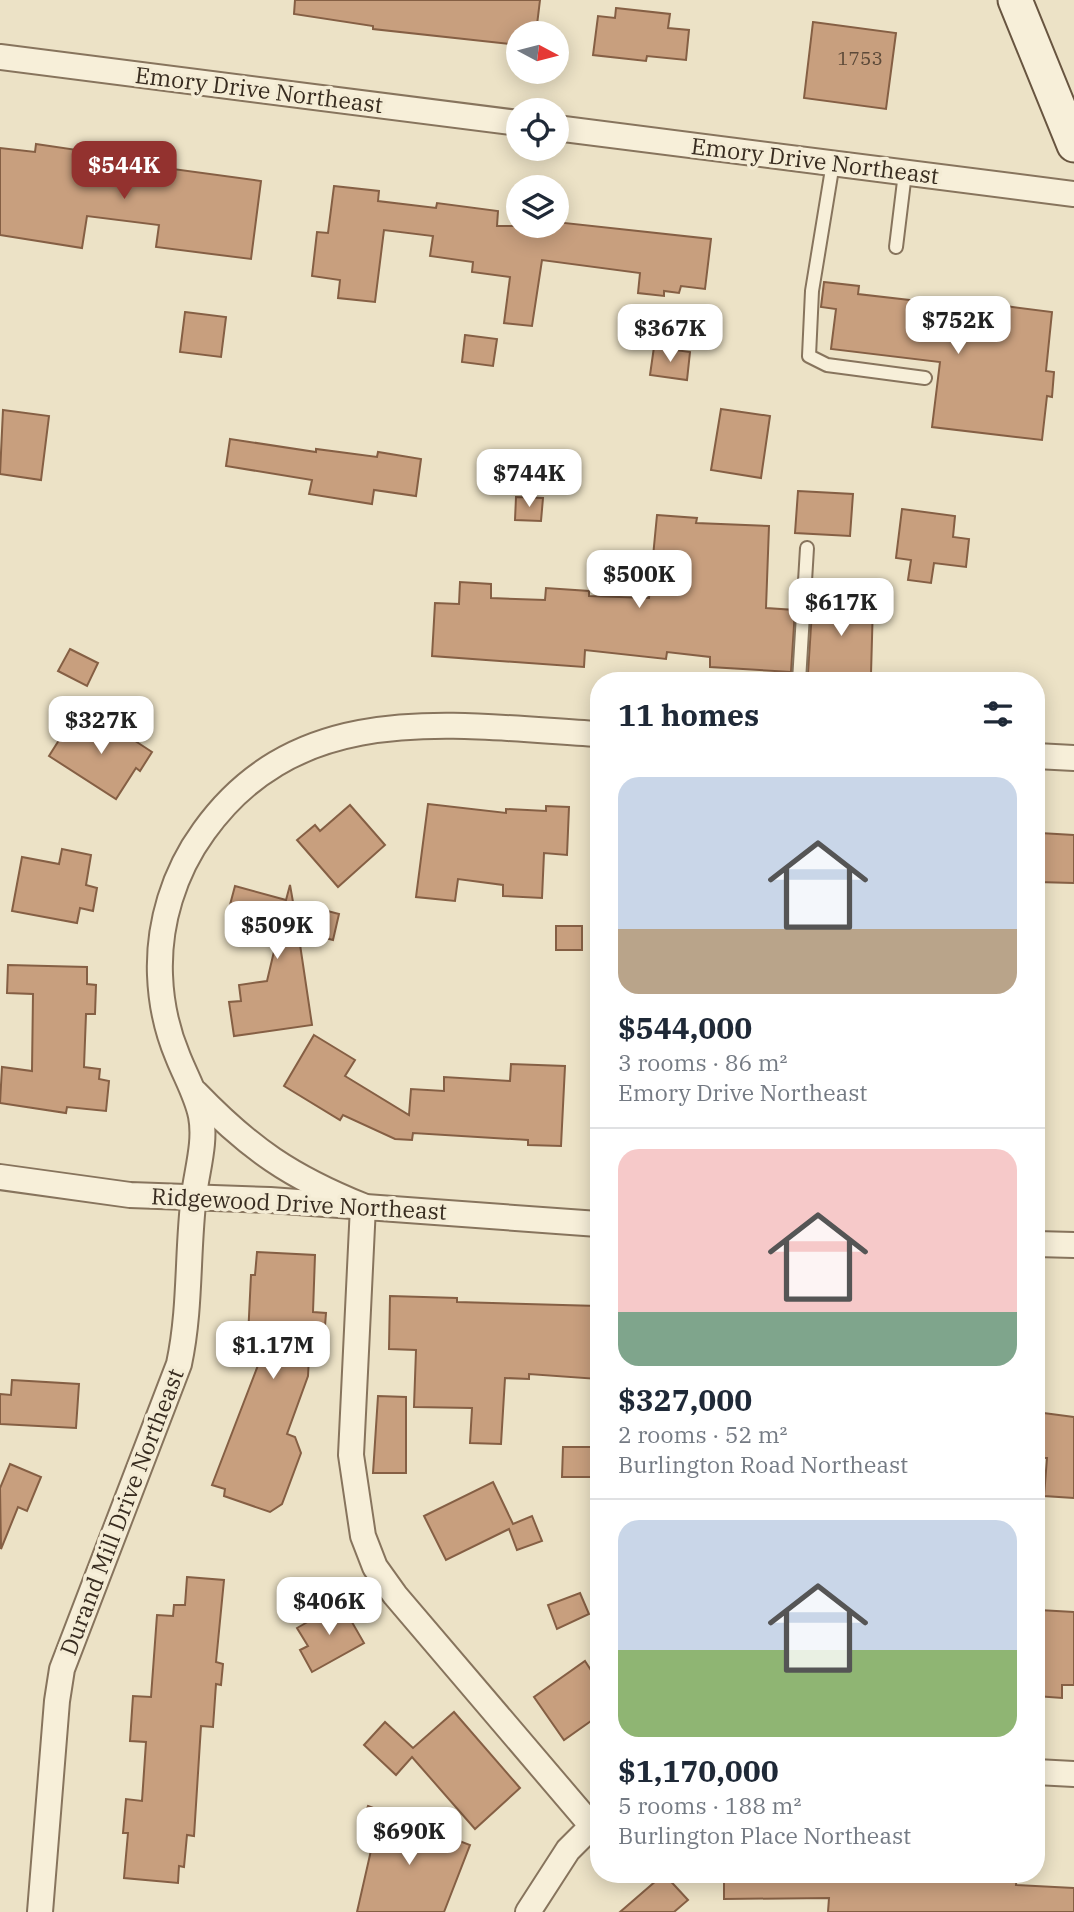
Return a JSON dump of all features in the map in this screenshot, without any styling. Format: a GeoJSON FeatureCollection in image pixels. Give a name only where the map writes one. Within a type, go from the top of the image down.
{"type":"FeatureCollection","features":[{"type":"Feature","properties":{"kind":"main road"},"geometry":{"type":"LineString","coordinates":[[1015,0],[1074,145]]}},
{"type":"Feature","properties":{"kind":"street","name":"Emory Drive Northeast"},"geometry":{"type":"LineString","coordinates":[[0,57],[506,121]]}},
{"type":"Feature","properties":{"kind":"street","name":"Emory Drive Northeast"},"geometry":{"type":"LineString","coordinates":[[569,130],[1074,194]]}},
{"type":"Feature","properties":{"kind":"street","name":"Durand Mill Drive Northeast"},"geometry":{"type":"LineString","coordinates":[[40,1912],[62,1669],[179,1364],[187,1315],[194,1196],[202,1137],[201,1117],[167,1029],[160,946],[179,873],[194,845],[229,800],[253,778],[306,747],[380,727],[590,733]]}},
{"type":"Feature","properties":{"kind":"street"},"geometry":{"type":"LineString","coordinates":[[1045,756],[1074,758]]}},
{"type":"Feature","properties":{"kind":"street"},"geometry":{"type":"LineString","coordinates":[[192,1090],[247,1143],[279,1167],[363,1206],[351,1455],[363,1536],[375,1566],[395,1595],[590,1817]]}},
{"type":"Feature","properties":{"kind":"street","name":"Ridgewood Drive Northeast"},"geometry":{"type":"LineString","coordinates":[[0,1177],[77,1190],[363,1206],[590,1223]]}},
{"type":"Feature","properties":{"kind":"street"},"geometry":{"type":"LineString","coordinates":[[1045,1244],[1074,1245]]}},
{"type":"Feature","properties":{"kind":"street"},"geometry":{"type":"LineString","coordinates":[[1045,1772],[1074,1774]]}},
{"type":"Feature","properties":{"kind":"street"},"geometry":{"type":"LineString","coordinates":[[528,1912],[547,1877],[590,1829]]}},
{"type":"Feature","properties":{"kind":"lane"},"geometry":{"type":"LineString","coordinates":[[833,163],[813,291],[810,356],[827,365],[925,378]]}},
{"type":"Feature","properties":{"kind":"lane"},"geometry":{"type":"LineString","coordinates":[[896,247],[905,173]]}},
{"type":"Feature","properties":{"kind":"lane"},"geometry":{"type":"LineString","coordinates":[[800,672],[807,548]]}},
{"type":"Feature","properties":{"kind":"building"},"geometry":{"type":"Polygon","coordinates":[[[295,0],[540,0],[537,21],[506,21],[506,44],[373,29],[373,26],[294,14],[295,0]]]}},
{"type":"Feature","properties":{"kind":"building"},"geometry":{"type":"Polygon","coordinates":[[[616,8],[670,14],[668,28],[689,30],[686,60],[647,56],[646,61],[593,55],[598,16],[615,18],[616,8]]]}},
{"type":"Feature","properties":{"kind":"building"},"geometry":{"type":"Polygon","coordinates":[[[813,22],[896,33],[886,109],[804,98],[813,22]]]}},
{"type":"Feature","properties":{"kind":"building"},"geometry":{"type":"Polygon","coordinates":[[[36,144],[84,151],[84,157],[261,181],[251,259],[156,247],[159,225],[87,216],[82,248],[0,235],[0,148],[35,152],[36,144]]]}},
{"type":"Feature","properties":{"kind":"building"},"geometry":{"type":"Polygon","coordinates":[[[334,186],[379,191],[378,201],[436,208],[437,203],[498,211],[497,226],[506,226],[506,238],[569,238],[569,223],[711,239],[705,289],[681,286],[679,293],[664,291],[664,296],[638,293],[640,273],[542,260],[532,326],[504,323],[510,277],[472,272],[473,262],[430,256],[433,236],[384,230],[375,302],[338,298],[340,280],[312,276],[317,232],[328,233],[334,186]]]}},
{"type":"Feature","properties":{"kind":"building"},"geometry":{"type":"Polygon","coordinates":[[[824,282],[859,286],[858,294],[1005,311],[1005,306],[1052,312],[1046,371],[1054,372],[1052,397],[1047,396],[1042,440],[932,427],[940,362],[831,349],[836,309],[821,307],[824,282]]]}},
{"type":"Feature","properties":{"kind":"building"},"geometry":{"type":"Polygon","coordinates":[[[185,312],[226,317],[221,357],[180,352],[185,312]]]}},
{"type":"Feature","properties":{"kind":"building"},"geometry":{"type":"Polygon","coordinates":[[[465,335],[497,339],[493,366],[462,362],[465,335]]]}},
{"type":"Feature","properties":{"kind":"building"},"geometry":{"type":"Polygon","coordinates":[[[654,347],[690,352],[687,380],[650,375],[654,347]]]}},
{"type":"Feature","properties":{"kind":"building"},"geometry":{"type":"Polygon","coordinates":[[[721,409],[770,416],[761,478],[711,470],[721,409]]]}},
{"type":"Feature","properties":{"kind":"building"},"geometry":{"type":"Polygon","coordinates":[[[3,410],[49,416],[41,480],[0,474],[3,410]]]}},
{"type":"Feature","properties":{"kind":"building"},"geometry":{"type":"Polygon","coordinates":[[[230,439],[316,452],[316,449],[377,457],[378,452],[421,459],[416,496],[374,490],[372,504],[309,494],[312,480],[226,466],[230,439]]]}},
{"type":"Feature","properties":{"kind":"building"},"geometry":{"type":"Polygon","coordinates":[[[798,491],[853,494],[850,536],[795,533],[798,491]]]}},
{"type":"Feature","properties":{"kind":"building"},"geometry":{"type":"Polygon","coordinates":[[[516,497],[543,498],[541,521],[515,520],[516,497]]]}},
{"type":"Feature","properties":{"kind":"building"},"geometry":{"type":"Polygon","coordinates":[[[902,509],[955,516],[953,537],[969,539],[966,567],[934,563],[931,583],[908,580],[911,560],[896,558],[902,509]]]}},
{"type":"Feature","properties":{"kind":"building"},"geometry":{"type":"Polygon","coordinates":[[[657,515],[697,518],[696,523],[769,526],[766,608],[795,610],[791,672],[710,667],[710,657],[667,652],[666,659],[585,650],[584,667],[432,656],[435,603],[459,604],[460,582],[491,584],[491,598],[545,600],[546,588],[589,591],[589,596],[649,598],[657,515]]]}},
{"type":"Feature","properties":{"kind":"building"},"geometry":{"type":"Polygon","coordinates":[[[817,601],[873,603],[871,672],[808,672],[812,611],[816,611],[817,601]]]}},
{"type":"Feature","properties":{"kind":"building"},"geometry":{"type":"Polygon","coordinates":[[[70,649],[98,663],[87,686],[58,671],[70,649]]]}},
{"type":"Feature","properties":{"kind":"building"},"geometry":{"type":"Polygon","coordinates":[[[94,714],[152,752],[140,771],[136,768],[116,799],[49,756],[66,729],[80,737],[94,714]]]}},
{"type":"Feature","properties":{"kind":"building"},"geometry":{"type":"Polygon","coordinates":[[[428,804],[506,813],[506,809],[546,811],[546,806],[569,807],[567,855],[544,853],[542,898],[503,896],[503,885],[458,879],[455,901],[416,897],[428,804]]]}},
{"type":"Feature","properties":{"kind":"building"},"geometry":{"type":"Polygon","coordinates":[[[350,805],[385,845],[338,887],[297,840],[315,825],[320,831],[350,805]]]}},
{"type":"Feature","properties":{"kind":"building"},"geometry":{"type":"Polygon","coordinates":[[[1045,833],[1074,835],[1074,883],[1045,882],[1045,833]]]}},
{"type":"Feature","properties":{"kind":"building"},"geometry":{"type":"Polygon","coordinates":[[[62,849],[91,855],[86,885],[97,888],[93,911],[80,908],[77,923],[12,911],[22,857],[59,864],[62,849]]]}},
{"type":"Feature","properties":{"kind":"building"},"geometry":{"type":"Polygon","coordinates":[[[290,885],[293,902],[339,914],[333,940],[298,931],[312,1025],[234,1036],[229,1002],[241,1001],[239,985],[267,981],[276,943],[240,934],[244,921],[227,916],[235,886],[286,900],[290,885]]]}},
{"type":"Feature","properties":{"kind":"building"},"geometry":{"type":"Polygon","coordinates":[[[556,926],[582,926],[582,950],[556,950],[556,926]]]}},
{"type":"Feature","properties":{"kind":"building"},"geometry":{"type":"Polygon","coordinates":[[[8,965],[87,967],[87,984],[96,985],[95,1014],[86,1014],[84,1067],[100,1069],[99,1079],[109,1081],[106,1111],[67,1107],[66,1113],[0,1103],[2,1067],[32,1071],[33,994],[7,993],[8,965]]]}},
{"type":"Feature","properties":{"kind":"building"},"geometry":{"type":"Polygon","coordinates":[[[314,1035],[355,1060],[345,1076],[409,1115],[411,1089],[444,1091],[444,1077],[510,1081],[511,1064],[565,1066],[561,1146],[528,1145],[528,1140],[413,1133],[412,1140],[395,1139],[343,1115],[340,1120],[284,1086],[314,1035]]]}},
{"type":"Feature","properties":{"kind":"building"},"geometry":{"type":"Polygon","coordinates":[[[257,1252],[315,1255],[313,1312],[326,1313],[324,1339],[310,1338],[308,1376],[287,1434],[295,1437],[301,1453],[282,1504],[270,1512],[224,1496],[225,1489],[212,1485],[260,1360],[253,1359],[254,1338],[248,1337],[251,1275],[255,1275],[257,1252]]]}},
{"type":"Feature","properties":{"kind":"building"},"geometry":{"type":"Polygon","coordinates":[[[390,1296],[457,1298],[457,1302],[590,1306],[590,1378],[529,1374],[529,1379],[505,1378],[501,1444],[470,1443],[472,1408],[414,1407],[416,1350],[389,1349],[390,1296]]]}},
{"type":"Feature","properties":{"kind":"building"},"geometry":{"type":"Polygon","coordinates":[[[12,1380],[79,1384],[76,1428],[0,1424],[0,1394],[11,1395],[12,1380]]]}},
{"type":"Feature","properties":{"kind":"building"},"geometry":{"type":"Polygon","coordinates":[[[378,1396],[406,1397],[406,1473],[373,1473],[378,1396]]]}},
{"type":"Feature","properties":{"kind":"building"},"geometry":{"type":"Polygon","coordinates":[[[1045,1413],[1074,1417],[1074,1498],[1045,1496],[1045,1413]]]}},
{"type":"Feature","properties":{"kind":"building"},"geometry":{"type":"Polygon","coordinates":[[[563,1447],[590,1447],[590,1477],[562,1477],[563,1447]]]}},
{"type":"Feature","properties":{"kind":"building"},"geometry":{"type":"Polygon","coordinates":[[[10,1464],[41,1477],[27,1511],[18,1507],[1,1549],[0,1488],[10,1464]]]}},
{"type":"Feature","properties":{"kind":"building"},"geometry":{"type":"Polygon","coordinates":[[[493,1482],[513,1524],[532,1516],[542,1541],[517,1550],[509,1529],[446,1560],[424,1516],[493,1482]]]}},
{"type":"Feature","properties":{"kind":"building"},"geometry":{"type":"Polygon","coordinates":[[[187,1577],[224,1580],[216,1662],[223,1664],[221,1685],[216,1684],[213,1727],[201,1726],[194,1836],[187,1835],[184,1867],[179,1866],[178,1883],[124,1878],[128,1833],[123,1833],[126,1799],[142,1801],[146,1742],[130,1741],[133,1696],[151,1697],[157,1615],[173,1616],[174,1605],[185,1605],[187,1577]]]}},
{"type":"Feature","properties":{"kind":"building"},"geometry":{"type":"Polygon","coordinates":[[[580,1593],[589,1614],[557,1629],[548,1605],[580,1593]]]}},
{"type":"Feature","properties":{"kind":"building"},"geometry":{"type":"Polygon","coordinates":[[[341,1603],[364,1643],[312,1672],[300,1650],[308,1646],[297,1628],[341,1603]]]}},
{"type":"Feature","properties":{"kind":"building"},"geometry":{"type":"Polygon","coordinates":[[[1045,1610],[1074,1612],[1074,1685],[1062,1685],[1062,1698],[1045,1697],[1045,1610]]]}},
{"type":"Feature","properties":{"kind":"building"},"geometry":{"type":"Polygon","coordinates":[[[585,1661],[590,1669],[590,1722],[564,1740],[534,1697],[585,1661]]]}},
{"type":"Feature","properties":{"kind":"building"},"geometry":{"type":"Polygon","coordinates":[[[454,1712],[520,1788],[475,1829],[412,1757],[396,1775],[364,1745],[385,1722],[413,1748],[454,1712]]]}},
{"type":"Feature","properties":{"kind":"building"},"geometry":{"type":"Polygon","coordinates":[[[368,1806],[470,1845],[444,1912],[357,1912],[372,1846],[386,1837],[360,1827],[368,1806]]]}},
{"type":"Feature","properties":{"kind":"building"},"geometry":{"type":"Polygon","coordinates":[[[654,1883],[672,1883],[688,1900],[674,1912],[620,1912],[654,1883]]]}},
{"type":"Feature","properties":{"kind":"building"},"geometry":{"type":"Polygon","coordinates":[[[724,1883],[1016,1883],[1074,1888],[1074,1912],[828,1912],[829,1898],[724,1899],[724,1883]]]}}]}
